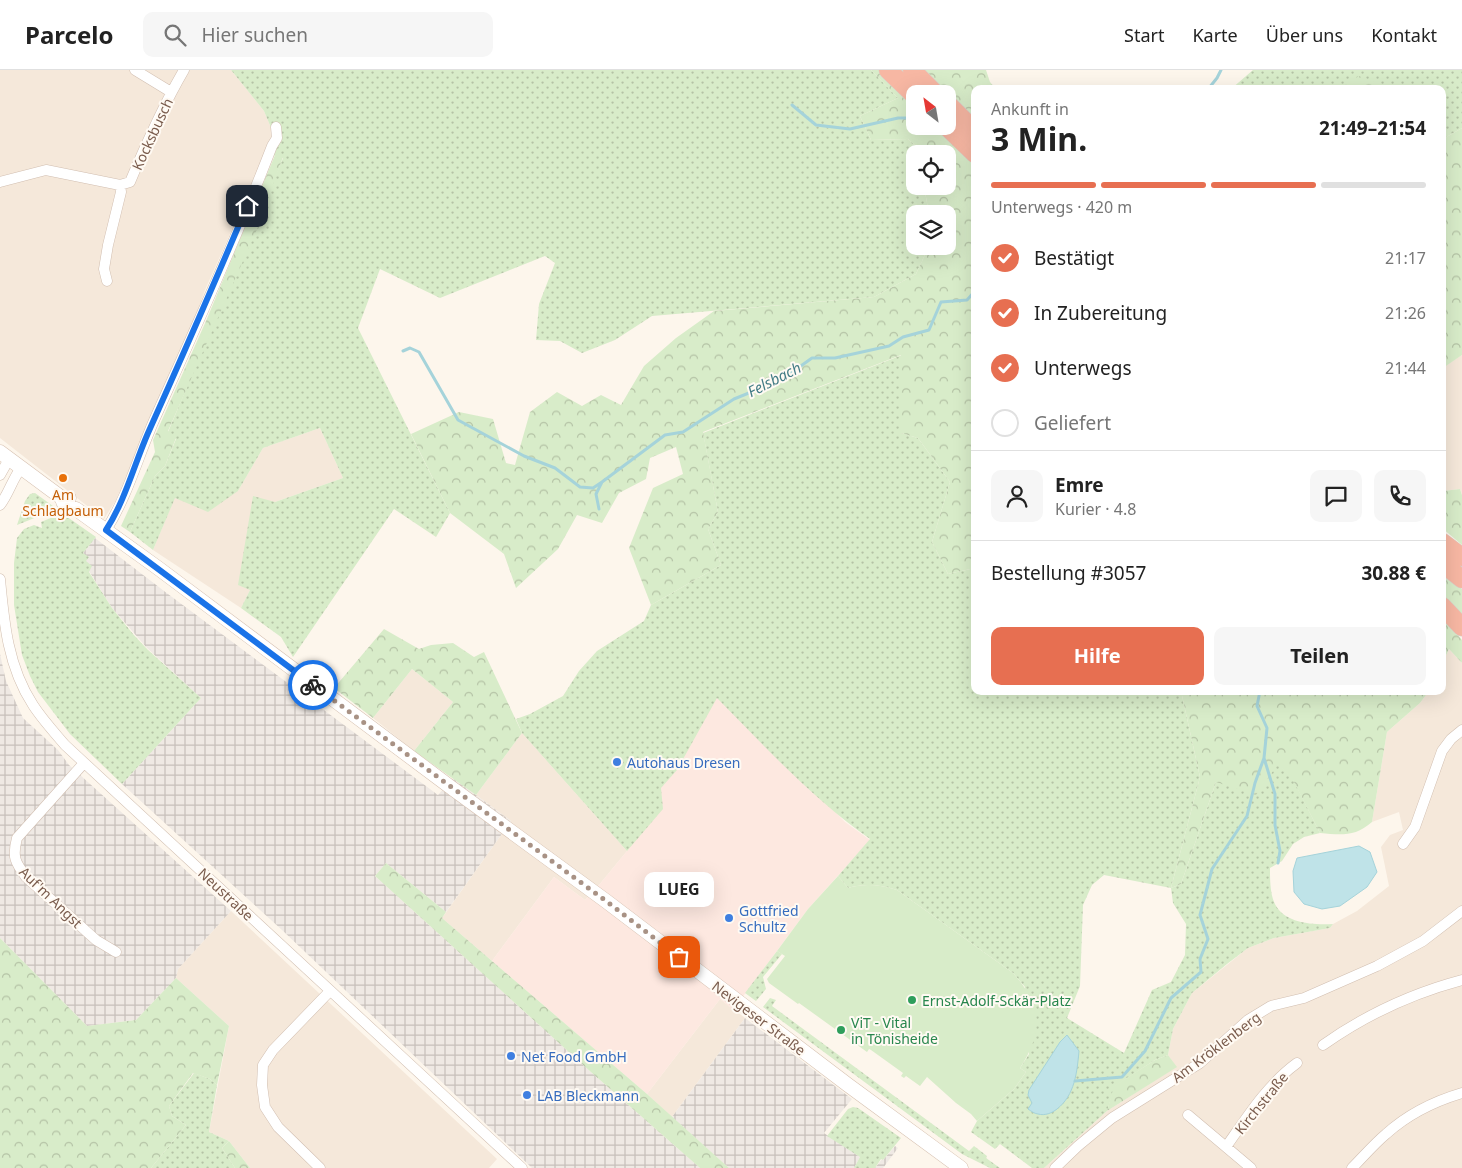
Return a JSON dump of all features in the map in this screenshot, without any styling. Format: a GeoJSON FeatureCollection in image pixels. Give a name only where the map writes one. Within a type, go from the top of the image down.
{"type":"FeatureCollection","features":[{"type":"Feature","properties":{"kind":"highway"},"geometry":{"type":"LineString","coordinates":[[888,70],[906,87]]}},
{"type":"Feature","properties":{"kind":"highway"},"geometry":{"type":"LineString","coordinates":[[912,70],[927,85]]}},
{"type":"Feature","properties":{"kind":"highway"},"geometry":{"type":"LineString","coordinates":[[956,112],[971,127]]}},
{"type":"Feature","properties":{"kind":"highway"},"geometry":{"type":"LineString","coordinates":[[955,135],[971,150]]}},
{"type":"Feature","properties":{"kind":"highway"},"geometry":{"type":"LineString","coordinates":[[1446,545],[1462,558]]}},
{"type":"Feature","properties":{"kind":"highway"},"geometry":{"type":"LineString","coordinates":[[1446,566],[1462,579]]}},
{"type":"Feature","properties":{"kind":"highway"},"geometry":{"type":"LineString","coordinates":[[1446,610],[1462,627]]}},
{"type":"Feature","properties":{"kind":"main road","name":"Nevigeser Straße"},"geometry":{"type":"LineString","coordinates":[[4,456],[62,498],[64,505],[68,508],[76,509],[106,530],[606,901],[848,1085],[961,1168]]}},
{"type":"Feature","properties":{"kind":"street"},"geometry":{"type":"LineString","coordinates":[[135,70],[172,92]]}},
{"type":"Feature","properties":{"kind":"street","name":"Kocksbusch"},"geometry":{"type":"LineString","coordinates":[[120,185],[130,182],[148,140],[184,70]]}},
{"type":"Feature","properties":{"kind":"street"},"geometry":{"type":"LineString","coordinates":[[106,530],[128,486],[144,442],[276,138],[276,127]]}},
{"type":"Feature","properties":{"kind":"street"},"geometry":{"type":"LineString","coordinates":[[0,182],[46,170],[120,185],[121,192],[104,269],[107,281]]}},
{"type":"Feature","properties":{"kind":"street"},"geometry":{"type":"LineString","coordinates":[[0,475],[4,456]]}},
{"type":"Feature","properties":{"kind":"street"},"geometry":{"type":"LineString","coordinates":[[0,505],[7,496],[13,479],[21,468]]}},
{"type":"Feature","properties":{"kind":"street","name":"Neustraße"},"geometry":{"type":"LineString","coordinates":[[0,579],[7,641],[18,677],[33,705],[65,745],[522,1168]]}},
{"type":"Feature","properties":{"kind":"street"},"geometry":{"type":"LineString","coordinates":[[1403,844],[1414,827],[1442,751],[1462,730]]}},
{"type":"Feature","properties":{"kind":"street","name":"Auf'm Angst"},"geometry":{"type":"LineString","coordinates":[[84,763],[17,838],[14,852],[17,865],[26,877],[96,940],[116,952]]}},
{"type":"Feature","properties":{"kind":"street","name":"Am Kröklenberg"},"geometry":{"type":"LineString","coordinates":[[1058,1165],[1112,1118],[1200,1063],[1248,1020],[1271,1006],[1304,998],[1377,966],[1424,941],[1462,911]]}},
{"type":"Feature","properties":{"kind":"street"},"geometry":{"type":"LineString","coordinates":[[1323,1045],[1346,1030],[1395,1004],[1462,980]]}},
{"type":"Feature","properties":{"kind":"street"},"geometry":{"type":"LineString","coordinates":[[320,1168],[278,1126],[265,1107],[262,1085],[264,1065],[273,1050],[330,990]]}},
{"type":"Feature","properties":{"kind":"street","name":"Kirchstraße"},"geometry":{"type":"LineString","coordinates":[[1226,1146],[1271,1088],[1286,1071],[1298,1063]]}},
{"type":"Feature","properties":{"kind":"street"},"geometry":{"type":"LineString","coordinates":[[1352,1168],[1385,1134],[1402,1121],[1428,1106],[1462,1093]]}},
{"type":"Feature","properties":{"kind":"street","name":"Kirchstraße"},"geometry":{"type":"LineString","coordinates":[[1188,1115],[1251,1168]]}},
{"type":"Feature","properties":{"kind":"shaded area"},"geometry":{"type":"Polygon","coordinates":[[[0,70],[231,70],[264,111],[274,135],[205,290],[192,326],[175,361],[116,500],[104,519],[0,438],[0,70]]]}},
{"type":"Feature","properties":{"kind":"shaded area"},"geometry":{"type":"Polygon","coordinates":[[[1462,355],[1462,495],[1460,489],[1446,491],[1446,365],[1462,355]]]}},
{"type":"Feature","properties":{"kind":"shaded area"},"geometry":{"type":"Polygon","coordinates":[[[320,428],[343,478],[275,502],[250,590],[241,608],[153,550],[175,497],[238,491],[263,448],[320,428]]]}},
{"type":"Feature","properties":{"kind":"shaded area"},"geometry":{"type":"Polygon","coordinates":[[[95,538],[438,795],[453,778],[511,821],[446,912],[386,863],[375,876],[592,1073],[700,1168],[532,1168],[282,930],[122,784],[201,698],[147,648],[112,608],[89,571],[83,553],[95,538]]]}},
{"type":"Feature","properties":{"kind":"shaded area"},"geometry":{"type":"Polygon","coordinates":[[[658,626],[845,822],[870,840],[808,909],[733,1010],[720,999],[647,1094],[492,961],[554,877],[585,900],[627,851],[522,733],[658,626]]]}},
{"type":"Feature","properties":{"kind":"shaded area"},"geometry":{"type":"Polygon","coordinates":[[[1449,649],[1462,663],[1462,1168],[1044,1168],[1107,1111],[1176,1067],[1168,1055],[1173,1029],[1192,993],[1248,948],[1274,938],[1330,928],[1333,924],[1357,911],[1389,886],[1381,847],[1390,835],[1403,830],[1399,812],[1372,822],[1387,732],[1420,703],[1426,695],[1446,695],[1446,656],[1449,649]]]}},
{"type":"Feature","properties":{"kind":"shaded area"},"geometry":{"type":"Polygon","coordinates":[[[0,654],[6,681],[23,718],[58,750],[69,765],[231,911],[178,969],[176,978],[136,1020],[87,1026],[0,938],[0,654]]]}},
{"type":"Feature","properties":{"kind":"shaded area"},"geometry":{"type":"Polygon","coordinates":[[[412,669],[453,702],[414,751],[373,718],[412,669]]]}},
{"type":"Feature","properties":{"kind":"shaded area"},"geometry":{"type":"Polygon","coordinates":[[[522,733],[627,851],[585,900],[554,877],[492,961],[442,918],[511,821],[476,795],[522,733]]]}},
{"type":"Feature","properties":{"kind":"shaded area"},"geometry":{"type":"Polygon","coordinates":[[[231,911],[497,1159],[489,1168],[250,1168],[229,1141],[209,1132],[229,1026],[176,978],[178,969],[231,911]]]}},
{"type":"Feature","properties":{"kind":"shaded area"},"geometry":{"type":"Polygon","coordinates":[[[720,999],[745,1018],[672,1117],[647,1094],[720,999]]]}},
{"type":"Feature","properties":{"kind":"shaded area"},"geometry":{"type":"Polygon","coordinates":[[[745,1018],[852,1099],[824,1133],[860,1157],[854,1168],[729,1168],[672,1117],[745,1018]]]}},
{"type":"Feature","properties":{"kind":"shaded area"},"geometry":{"type":"Polygon","coordinates":[[[895,1146],[898,1148],[883,1168],[875,1168],[882,1159],[895,1146]]]}},
{"type":"Feature","properties":{"kind":"green space"},"geometry":{"type":"Polygon","coordinates":[[[231,70],[871,70],[898,98],[860,116],[871,140],[908,139],[915,145],[906,145],[906,195],[926,195],[927,205],[906,205],[906,255],[925,255],[916,274],[874,297],[652,316],[615,340],[582,353],[560,341],[536,340],[539,304],[555,263],[545,256],[440,298],[380,269],[358,328],[450,513],[436,537],[394,509],[293,657],[281,637],[241,608],[250,590],[238,585],[253,496],[275,502],[343,478],[320,428],[263,448],[238,491],[208,512],[175,498],[153,550],[130,532],[155,476],[165,466],[176,439],[168,432],[283,158],[266,153],[274,135],[264,111],[231,70]]]}},
{"type":"Feature","properties":{"kind":"green space"},"geometry":{"type":"Polygon","coordinates":[[[871,70],[986,70],[993,85],[971,85],[971,569],[948,574],[932,542],[950,482],[918,438],[901,433],[901,355],[703,432],[718,512],[708,529],[721,565],[651,605],[629,548],[653,488],[683,474],[676,447],[650,458],[646,479],[619,493],[602,523],[577,515],[558,549],[516,588],[504,554],[450,513],[411,434],[459,412],[493,419],[506,463],[515,465],[530,412],[557,392],[582,406],[601,395],[621,405],[644,366],[676,338],[714,311],[874,297],[916,274],[925,255],[956,255],[956,205],[927,205],[926,195],[956,195],[956,145],[915,145],[908,139],[871,140],[860,116],[898,98],[871,70]]]}},
{"type":"Feature","properties":{"kind":"green space"},"geometry":{"type":"Polygon","coordinates":[[[1253,70],[1462,70],[1462,128],[1446,137],[1446,85],[1236,85],[1253,70]]]}},
{"type":"Feature","properties":{"kind":"green space"},"geometry":{"type":"Polygon","coordinates":[[[1359,76],[1384,85],[1345,85],[1359,76]]]}},
{"type":"Feature","properties":{"kind":"green space"},"geometry":{"type":"Polygon","coordinates":[[[1462,128],[1462,355],[1446,366],[1446,137],[1462,128]]]}},
{"type":"Feature","properties":{"kind":"green space"},"geometry":{"type":"Polygon","coordinates":[[[275,155],[283,157],[258,227],[168,431],[176,438],[165,466],[155,476],[130,532],[121,526],[155,452],[153,440],[206,321],[275,155]]]}},
{"type":"Feature","properties":{"kind":"green space"},"geometry":{"type":"Polygon","coordinates":[[[902,355],[901,433],[918,438],[950,482],[932,542],[948,574],[971,569],[971,695],[1182,695],[1200,777],[1171,888],[1181,884],[1216,782],[1278,763],[1293,779],[1320,833],[1304,837],[1293,844],[1282,861],[1270,868],[1270,885],[1274,902],[1284,915],[1300,922],[1333,924],[1330,928],[1274,938],[1248,948],[1192,993],[1173,1029],[1168,1055],[1155,1060],[1115,1086],[1107,1111],[1044,1168],[1032,1168],[1000,1144],[995,1149],[971,1132],[977,1121],[1014,1089],[1026,1072],[1020,1068],[1029,1054],[1025,987],[1013,973],[897,890],[873,885],[848,888],[838,876],[870,839],[809,790],[717,698],[677,770],[661,788],[663,809],[627,851],[522,733],[516,719],[530,714],[563,696],[579,671],[597,651],[644,621],[651,605],[721,565],[708,529],[718,512],[703,433],[902,355]],[[1104,875],[1092,885],[1083,905],[1080,986],[1067,1018],[1124,1053],[1152,990],[1171,982],[1185,955],[1186,924],[1173,903],[1171,888],[1104,875]]]}},
{"type":"Feature","properties":{"kind":"green space"},"geometry":{"type":"Polygon","coordinates":[[[1460,489],[1462,495],[1462,545],[1446,531],[1446,491],[1460,489]]]}},
{"type":"Feature","properties":{"kind":"green space"},"geometry":{"type":"Polygon","coordinates":[[[35,493],[57,509],[17,525],[25,501],[30,494],[35,493]]]}},
{"type":"Feature","properties":{"kind":"green space"},"geometry":{"type":"Polygon","coordinates":[[[63,514],[96,537],[83,553],[89,557],[86,561],[92,566],[89,572],[112,608],[147,649],[201,698],[122,784],[70,734],[38,692],[22,655],[14,605],[14,563],[17,538],[24,529],[34,525],[42,528],[41,522],[63,514]]]}},
{"type":"Feature","properties":{"kind":"green space"},"geometry":{"type":"Polygon","coordinates":[[[1446,576],[1462,589],[1462,618],[1446,600],[1446,576]]]}},
{"type":"Feature","properties":{"kind":"green space"},"geometry":{"type":"Polygon","coordinates":[[[1446,622],[1462,640],[1462,663],[1449,649],[1446,656],[1446,622]]]}},
{"type":"Feature","properties":{"kind":"green space"},"geometry":{"type":"Polygon","coordinates":[[[384,629],[419,649],[431,645],[453,643],[474,657],[484,652],[522,733],[476,795],[414,751],[453,702],[412,669],[373,718],[334,688],[384,629]]]}},
{"type":"Feature","properties":{"kind":"green space"},"geometry":{"type":"Polygon","coordinates":[[[1182,695],[1426,695],[1420,703],[1387,732],[1372,822],[1366,827],[1348,834],[1320,833],[1293,780],[1278,764],[1256,795],[1216,782],[1181,884],[1171,888],[1200,777],[1182,695]]]}},
{"type":"Feature","properties":{"kind":"green space"},"geometry":{"type":"Polygon","coordinates":[[[386,863],[446,912],[442,918],[647,1094],[729,1168],[700,1168],[592,1073],[375,876],[386,863]]]}},
{"type":"Feature","properties":{"kind":"green space","name":"Ernst-Adolf-Sckär-Platz"},"geometry":{"type":"Polygon","coordinates":[[[838,876],[848,888],[873,885],[897,890],[1013,973],[1030,996],[1034,1007],[1036,1030],[1028,1055],[1020,1068],[1026,1072],[1014,1089],[977,1121],[927,1077],[920,1086],[906,1076],[904,1078],[901,1076],[903,1073],[871,1050],[869,1049],[867,1052],[769,983],[767,979],[785,956],[777,951],[808,909],[838,876]]]}},
{"type":"Feature","properties":{"kind":"green space"},"geometry":{"type":"Polygon","coordinates":[[[0,938],[87,1026],[136,1020],[176,978],[229,1026],[217,1085],[210,1079],[193,1073],[169,1106],[172,1116],[186,1125],[151,1168],[0,1168],[0,938]]]}},
{"type":"Feature","properties":{"kind":"green space"},"geometry":{"type":"Polygon","coordinates":[[[777,951],[782,954],[763,977],[766,989],[756,1001],[745,993],[777,951]]]}},
{"type":"Feature","properties":{"kind":"green space"},"geometry":{"type":"Polygon","coordinates":[[[770,998],[776,1000],[772,1006],[969,1151],[974,1146],[1000,1168],[990,1168],[962,1154],[763,1007],[770,998]]]}},
{"type":"Feature","properties":{"kind":"green space"},"geometry":{"type":"Polygon","coordinates":[[[1168,1055],[1177,1067],[1107,1111],[1114,1086],[1155,1060],[1168,1055]]]}},
{"type":"Feature","properties":{"kind":"green space"},"geometry":{"type":"Polygon","coordinates":[[[194,1073],[210,1079],[217,1085],[209,1132],[229,1141],[222,1148],[235,1168],[151,1168],[186,1125],[172,1116],[169,1106],[194,1073]]]}},
{"type":"Feature","properties":{"kind":"green space"},"geometry":{"type":"Polygon","coordinates":[[[858,1108],[901,1138],[875,1168],[854,1168],[860,1157],[827,1136],[848,1109],[858,1108]]]}},
{"type":"Feature","properties":{"kind":"green space"},"geometry":{"type":"Polygon","coordinates":[[[229,1141],[250,1168],[235,1168],[222,1148],[229,1141]]]}},
{"type":"Feature","properties":{"kind":"water"},"geometry":{"type":"Polygon","coordinates":[[[1359,846],[1370,852],[1377,872],[1367,887],[1340,906],[1322,909],[1304,904],[1294,892],[1293,871],[1297,858],[1359,846]]]}},
{"type":"Feature","properties":{"kind":"water"},"geometry":{"type":"Polygon","coordinates":[[[1067,1035],[1079,1051],[1074,1083],[1068,1097],[1055,1110],[1051,1113],[1036,1114],[1028,1109],[1032,1103],[1028,1095],[1029,1090],[1060,1042],[1067,1035]]]}},
{"type":"Feature","properties":{"kind":"waterway"},"geometry":{"type":"LineString","coordinates":[[1211,85],[1221,70]]}},
{"type":"Feature","properties":{"kind":"waterway"},"geometry":{"type":"LineString","coordinates":[[792,105],[816,125],[850,129],[898,118],[906,118]]}},
{"type":"Feature","properties":{"kind":"waterway","name":"Felsbach"},"geometry":{"type":"LineString","coordinates":[[599,509],[596,494],[602,482],[665,435],[683,432],[734,399],[764,387],[791,373],[812,358],[835,358],[889,346],[903,337],[929,330],[941,302],[967,300],[971,296]]}},
{"type":"Feature","properties":{"kind":"waterway","name":"Felsbach"},"geometry":{"type":"LineString","coordinates":[[403,351],[410,348],[419,352],[458,420],[524,456],[555,468],[580,487],[593,488],[602,482]]}},
{"type":"Feature","properties":{"kind":"waterway"},"geometry":{"type":"LineString","coordinates":[[1259,695],[1257,706],[1267,728],[1264,758],[1275,794],[1275,825],[1280,851],[1278,863]]}},
{"type":"Feature","properties":{"kind":"waterway"},"geometry":{"type":"LineString","coordinates":[[1075,1081],[1122,1077],[1145,1051],[1171,998],[1201,972],[1200,959],[1208,939],[1200,915],[1212,869],[1247,816],[1255,783],[1264,758]]}},
{"type":"Feature","properties":{"kind":"way so far"},"geometry":{"type":"LineString","coordinates":[[313,685],[679,957]]}},
{"type":"Feature","properties":{"kind":"place","name":"Am Schlagbaum"},"geometry":{"type":"Point","coordinates":[63,478]}},
{"type":"Feature","properties":{"kind":"place","name":"Autohaus Dresen"},"geometry":{"type":"Point","coordinates":[617,762]}},
{"type":"Feature","properties":{"kind":"place","name":"Gottfried Schultz"},"geometry":{"type":"Point","coordinates":[729,918]}},
{"type":"Feature","properties":{"kind":"place","name":"LUEG"},"geometry":{"type":"Point","coordinates":[679,957]}},
{"type":"Feature","properties":{"kind":"place","name":"Ernst-Adolf-Sckär-Platz"},"geometry":{"type":"Point","coordinates":[912,1000]}},
{"type":"Feature","properties":{"kind":"place","name":"ViT - Vital in Tönisheide"},"geometry":{"type":"Point","coordinates":[841,1030]}},
{"type":"Feature","properties":{"kind":"place","name":"Net Food GmbH"},"geometry":{"type":"Point","coordinates":[511,1056]}},
{"type":"Feature","properties":{"kind":"place","name":"LAB Bleckmann"},"geometry":{"type":"Point","coordinates":[527,1095]}},
{"type":"Feature","properties":{"kind":"route"},"geometry":{"type":"LineString","coordinates":[[247,206],[144,442],[128,486],[106,530],[313,685]]}}]}
